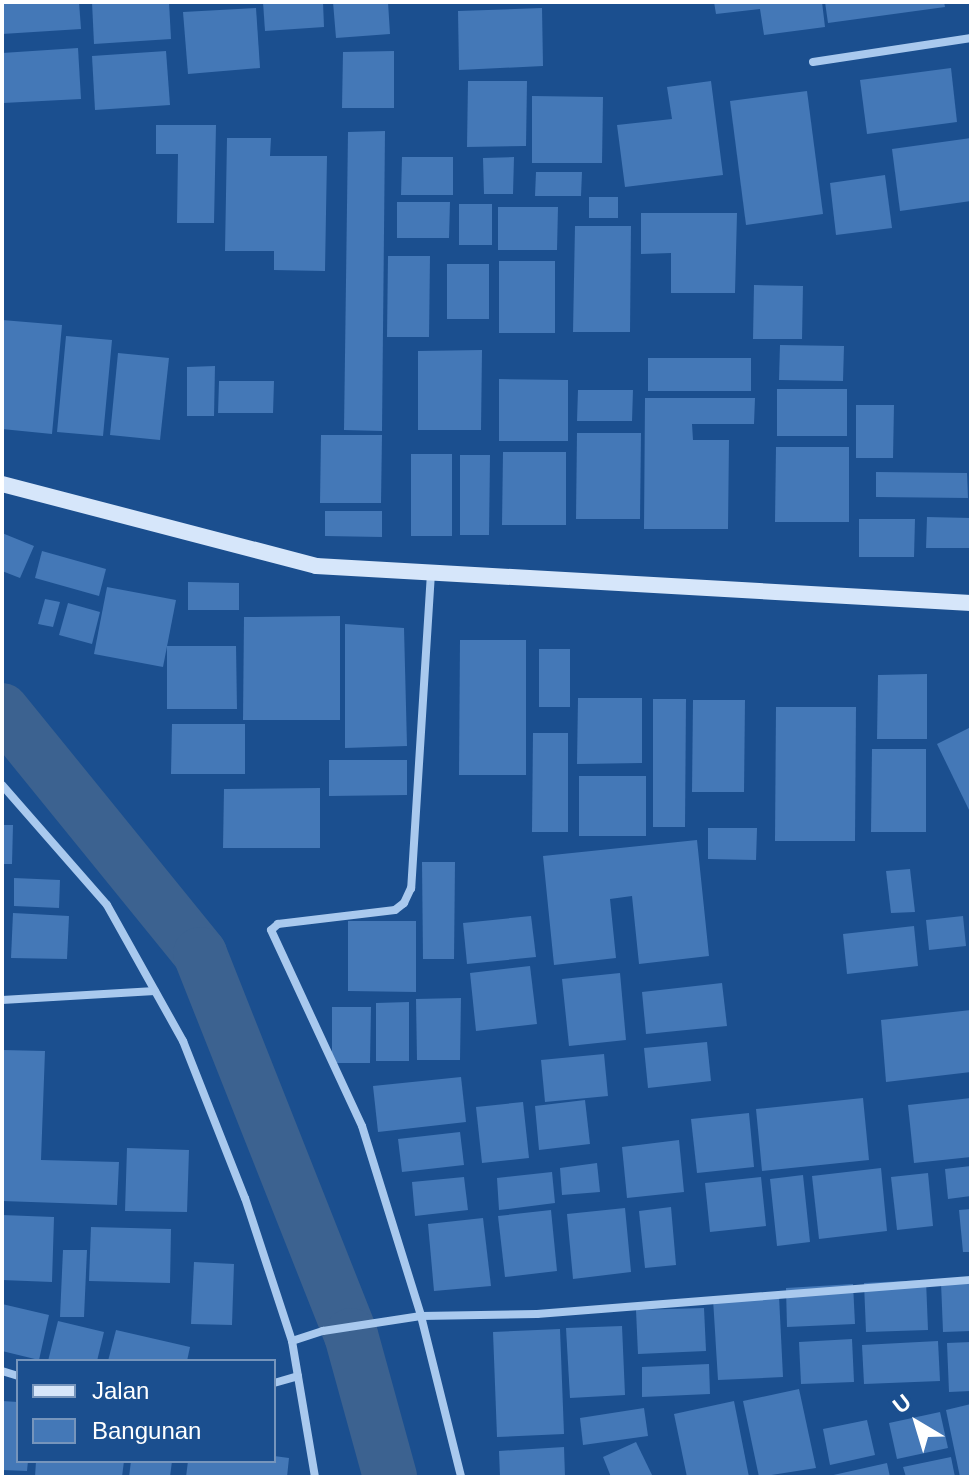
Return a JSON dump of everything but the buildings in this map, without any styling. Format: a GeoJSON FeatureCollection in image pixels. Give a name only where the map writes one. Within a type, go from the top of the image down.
{"type":"FeatureCollection","features":[{"type":"Feature","properties":{"kind":"main road"},"geometry":{"type":"LineString","coordinates":[[2,484],[316,566],[971,603]]}},
{"type":"Feature","properties":{"kind":"street"},"geometry":{"type":"LineString","coordinates":[[813,62],[971,38]]}},
{"type":"Feature","properties":{"kind":"street"},"geometry":{"type":"LineString","coordinates":[[431,573],[411,888],[404,903],[395,910],[278,924],[271,930],[362,1126],[421,1316],[461,1477]]}},
{"type":"Feature","properties":{"kind":"street"},"geometry":{"type":"LineString","coordinates":[[2,785],[107,905],[183,1041],[245,1198],[292,1341],[315,1477]]}},
{"type":"Feature","properties":{"kind":"street"},"geometry":{"type":"LineString","coordinates":[[2,1000],[155,991]]}},
{"type":"Feature","properties":{"kind":"street"},"geometry":{"type":"LineString","coordinates":[[292,1341],[323,1331],[421,1316],[537,1314],[971,1280]]}},
{"type":"Feature","properties":{"kind":"street"},"geometry":{"type":"LineString","coordinates":[[276,1382],[298,1376]]}},
{"type":"Feature","properties":{"kind":"waterway"},"geometry":{"type":"LineString","coordinates":[[2,710],[200,954],[351,1335],[390,1477]]}}]}
